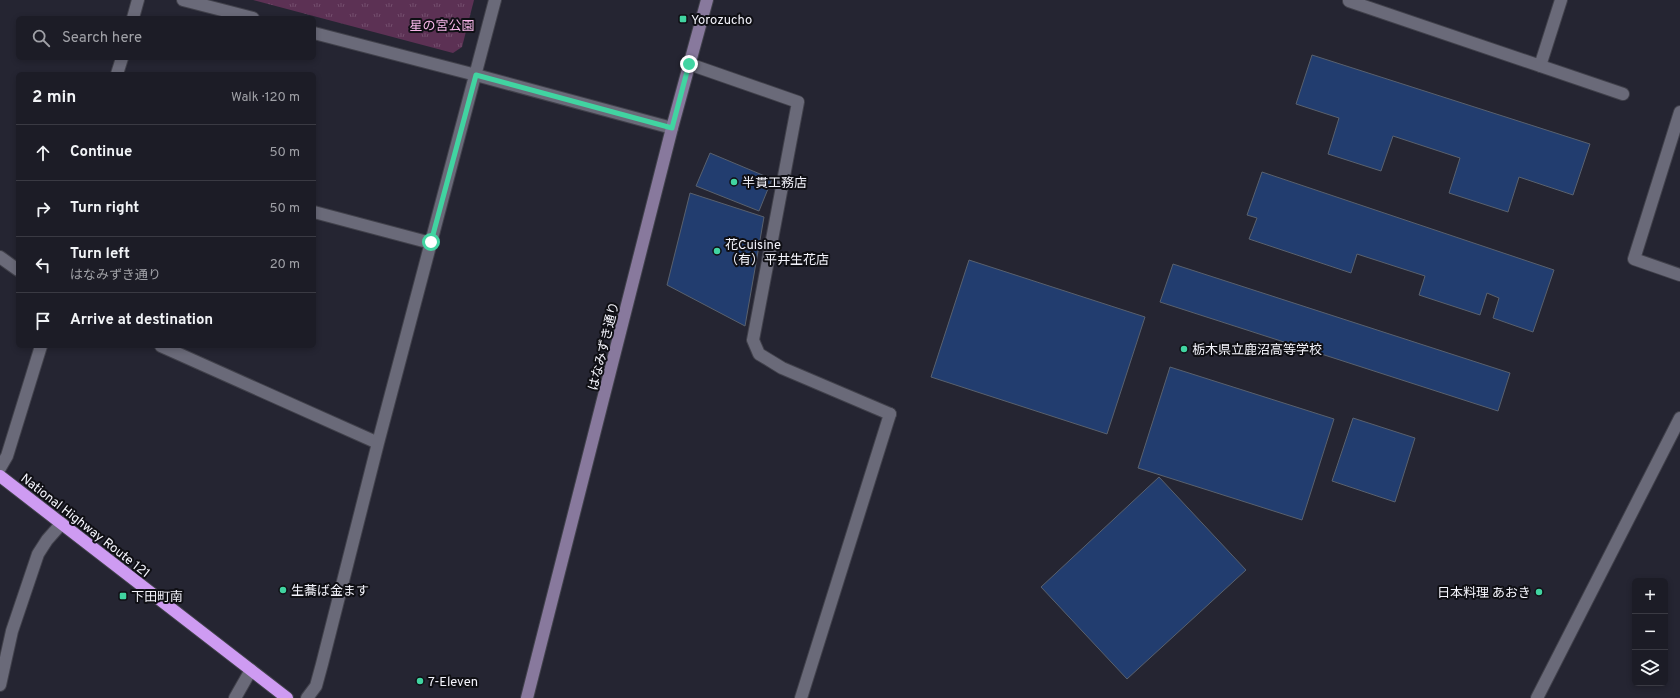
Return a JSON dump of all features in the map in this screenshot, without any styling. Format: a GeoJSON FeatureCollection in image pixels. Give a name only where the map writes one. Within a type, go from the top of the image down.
{"type":"FeatureCollection","features":[{"type":"Feature","properties":{"kind":"highway","name":"National Highway Route 121"},"geometry":{"type":"LineString","coordinates":[[0,476],[287,698]]}},
{"type":"Feature","properties":{"kind":"street"},"geometry":{"type":"LineString","coordinates":[[134,16],[138,0]]}},
{"type":"Feature","properties":{"kind":"street"},"geometry":{"type":"LineString","coordinates":[[183,0],[246,16]]}},
{"type":"Feature","properties":{"kind":"street"},"geometry":{"type":"LineString","coordinates":[[306,698],[316,686],[322,664],[378,443],[495,0]]}},
{"type":"Feature","properties":{"kind":"street","name":"はなみずき通り"},"geometry":{"type":"LineString","coordinates":[[528,698],[672,128],[707,0]]}},
{"type":"Feature","properties":{"kind":"street"},"geometry":{"type":"LineString","coordinates":[[1540,66],[1561,0]]}},
{"type":"Feature","properties":{"kind":"street"},"geometry":{"type":"LineString","coordinates":[[1349,1],[1623,94]]}},
{"type":"Feature","properties":{"kind":"street"},"geometry":{"type":"LineString","coordinates":[[316,34],[672,128]]}},
{"type":"Feature","properties":{"kind":"street"},"geometry":{"type":"LineString","coordinates":[[118,72],[121,60]]}},
{"type":"Feature","properties":{"kind":"street"},"geometry":{"type":"LineString","coordinates":[[689,64],[798,102],[753,340],[759,354],[782,368],[890,414],[801,698]]}},
{"type":"Feature","properties":{"kind":"street"},"geometry":{"type":"LineString","coordinates":[[1680,112],[1634,259],[1680,275]]}},
{"type":"Feature","properties":{"kind":"street"},"geometry":{"type":"LineString","coordinates":[[316,213],[431,242]]}},
{"type":"Feature","properties":{"kind":"street"},"geometry":{"type":"LineString","coordinates":[[0,257],[16,269]]}},
{"type":"Feature","properties":{"kind":"street"},"geometry":{"type":"LineString","coordinates":[[0,468],[7,456],[40,348]]}},
{"type":"Feature","properties":{"kind":"street"},"geometry":{"type":"LineString","coordinates":[[165,348],[378,443]]}},
{"type":"Feature","properties":{"kind":"street"},"geometry":{"type":"LineString","coordinates":[[1537,698],[1680,418]]}},
{"type":"Feature","properties":{"kind":"street"},"geometry":{"type":"LineString","coordinates":[[0,685],[12,631],[38,554],[47,540],[62,523]]}},
{"type":"Feature","properties":{"kind":"street"},"geometry":{"type":"LineString","coordinates":[[235,698],[251,670]]}},
{"type":"Feature","properties":{"kind":"green space","name":"星の宮公園"},"geometry":{"type":"Polygon","coordinates":[[[253,0],[474,0],[462,47],[453,53],[253,0]]]}},
{"type":"Feature","properties":{"kind":"building"},"geometry":{"type":"Polygon","coordinates":[[[1312,55],[1590,144],[1573,195],[1519,177],[1508,212],[1449,193],[1460,158],[1393,136],[1381,171],[1328,154],[1339,118],[1296,104],[1312,55]]]}},
{"type":"Feature","properties":{"kind":"building","name":"半貫工務店"},"geometry":{"type":"Polygon","coordinates":[[[710,153],[772,179],[759,211],[696,186],[710,153]]]}},
{"type":"Feature","properties":{"kind":"building"},"geometry":{"type":"Polygon","coordinates":[[[1262,172],[1554,270],[1533,332],[1493,318],[1499,298],[1487,293],[1480,315],[1419,295],[1425,276],[1357,254],[1351,273],[1249,239],[1257,218],[1247,215],[1262,172]]]}},
{"type":"Feature","properties":{"kind":"building","name":"花Cuisine （有）平井生花店"},"geometry":{"type":"Polygon","coordinates":[[[690,193],[764,217],[745,326],[667,285],[690,193]]]}},
{"type":"Feature","properties":{"kind":"building"},"geometry":{"type":"Polygon","coordinates":[[[969,260],[1145,317],[1107,434],[931,377],[969,260]]]}},
{"type":"Feature","properties":{"kind":"building"},"geometry":{"type":"Polygon","coordinates":[[[1173,264],[1510,373],[1498,411],[1160,302],[1173,264]]]}},
{"type":"Feature","properties":{"kind":"building"},"geometry":{"type":"Polygon","coordinates":[[[1170,367],[1334,419],[1302,520],[1138,468],[1170,367]]]}},
{"type":"Feature","properties":{"kind":"building"},"geometry":{"type":"Polygon","coordinates":[[[1353,418],[1415,438],[1395,502],[1332,481],[1353,418]]]}},
{"type":"Feature","properties":{"kind":"building"},"geometry":{"type":"Polygon","coordinates":[[[1159,477],[1246,570],[1127,679],[1041,587],[1159,477]]]}},
{"type":"Feature","properties":{"kind":"place","name":"Yorozucho"},"geometry":{"type":"Point","coordinates":[683,19]}},
{"type":"Feature","properties":{"kind":"place","name":"半貫工務店"},"geometry":{"type":"Point","coordinates":[734,182]}},
{"type":"Feature","properties":{"kind":"place","name":"花Cuisine （有）平井生花店"},"geometry":{"type":"Point","coordinates":[717,251]}},
{"type":"Feature","properties":{"kind":"place","name":"栃木県立鹿沼高等学校"},"geometry":{"type":"Point","coordinates":[1184,349]}},
{"type":"Feature","properties":{"kind":"place","name":"生蕎ば金ます"},"geometry":{"type":"Point","coordinates":[283,590]}},
{"type":"Feature","properties":{"kind":"place","name":"日本料理 あおき"},"geometry":{"type":"Point","coordinates":[1539,592]}},
{"type":"Feature","properties":{"kind":"place","name":"下田町南"},"geometry":{"type":"Point","coordinates":[123,596]}},
{"type":"Feature","properties":{"kind":"place","name":"7-Eleven"},"geometry":{"type":"Point","coordinates":[420,681]}},
{"type":"Feature","properties":{"kind":"route"},"geometry":{"type":"LineString","coordinates":[[431,242],[476,75],[672,128],[689,64]]}}]}
